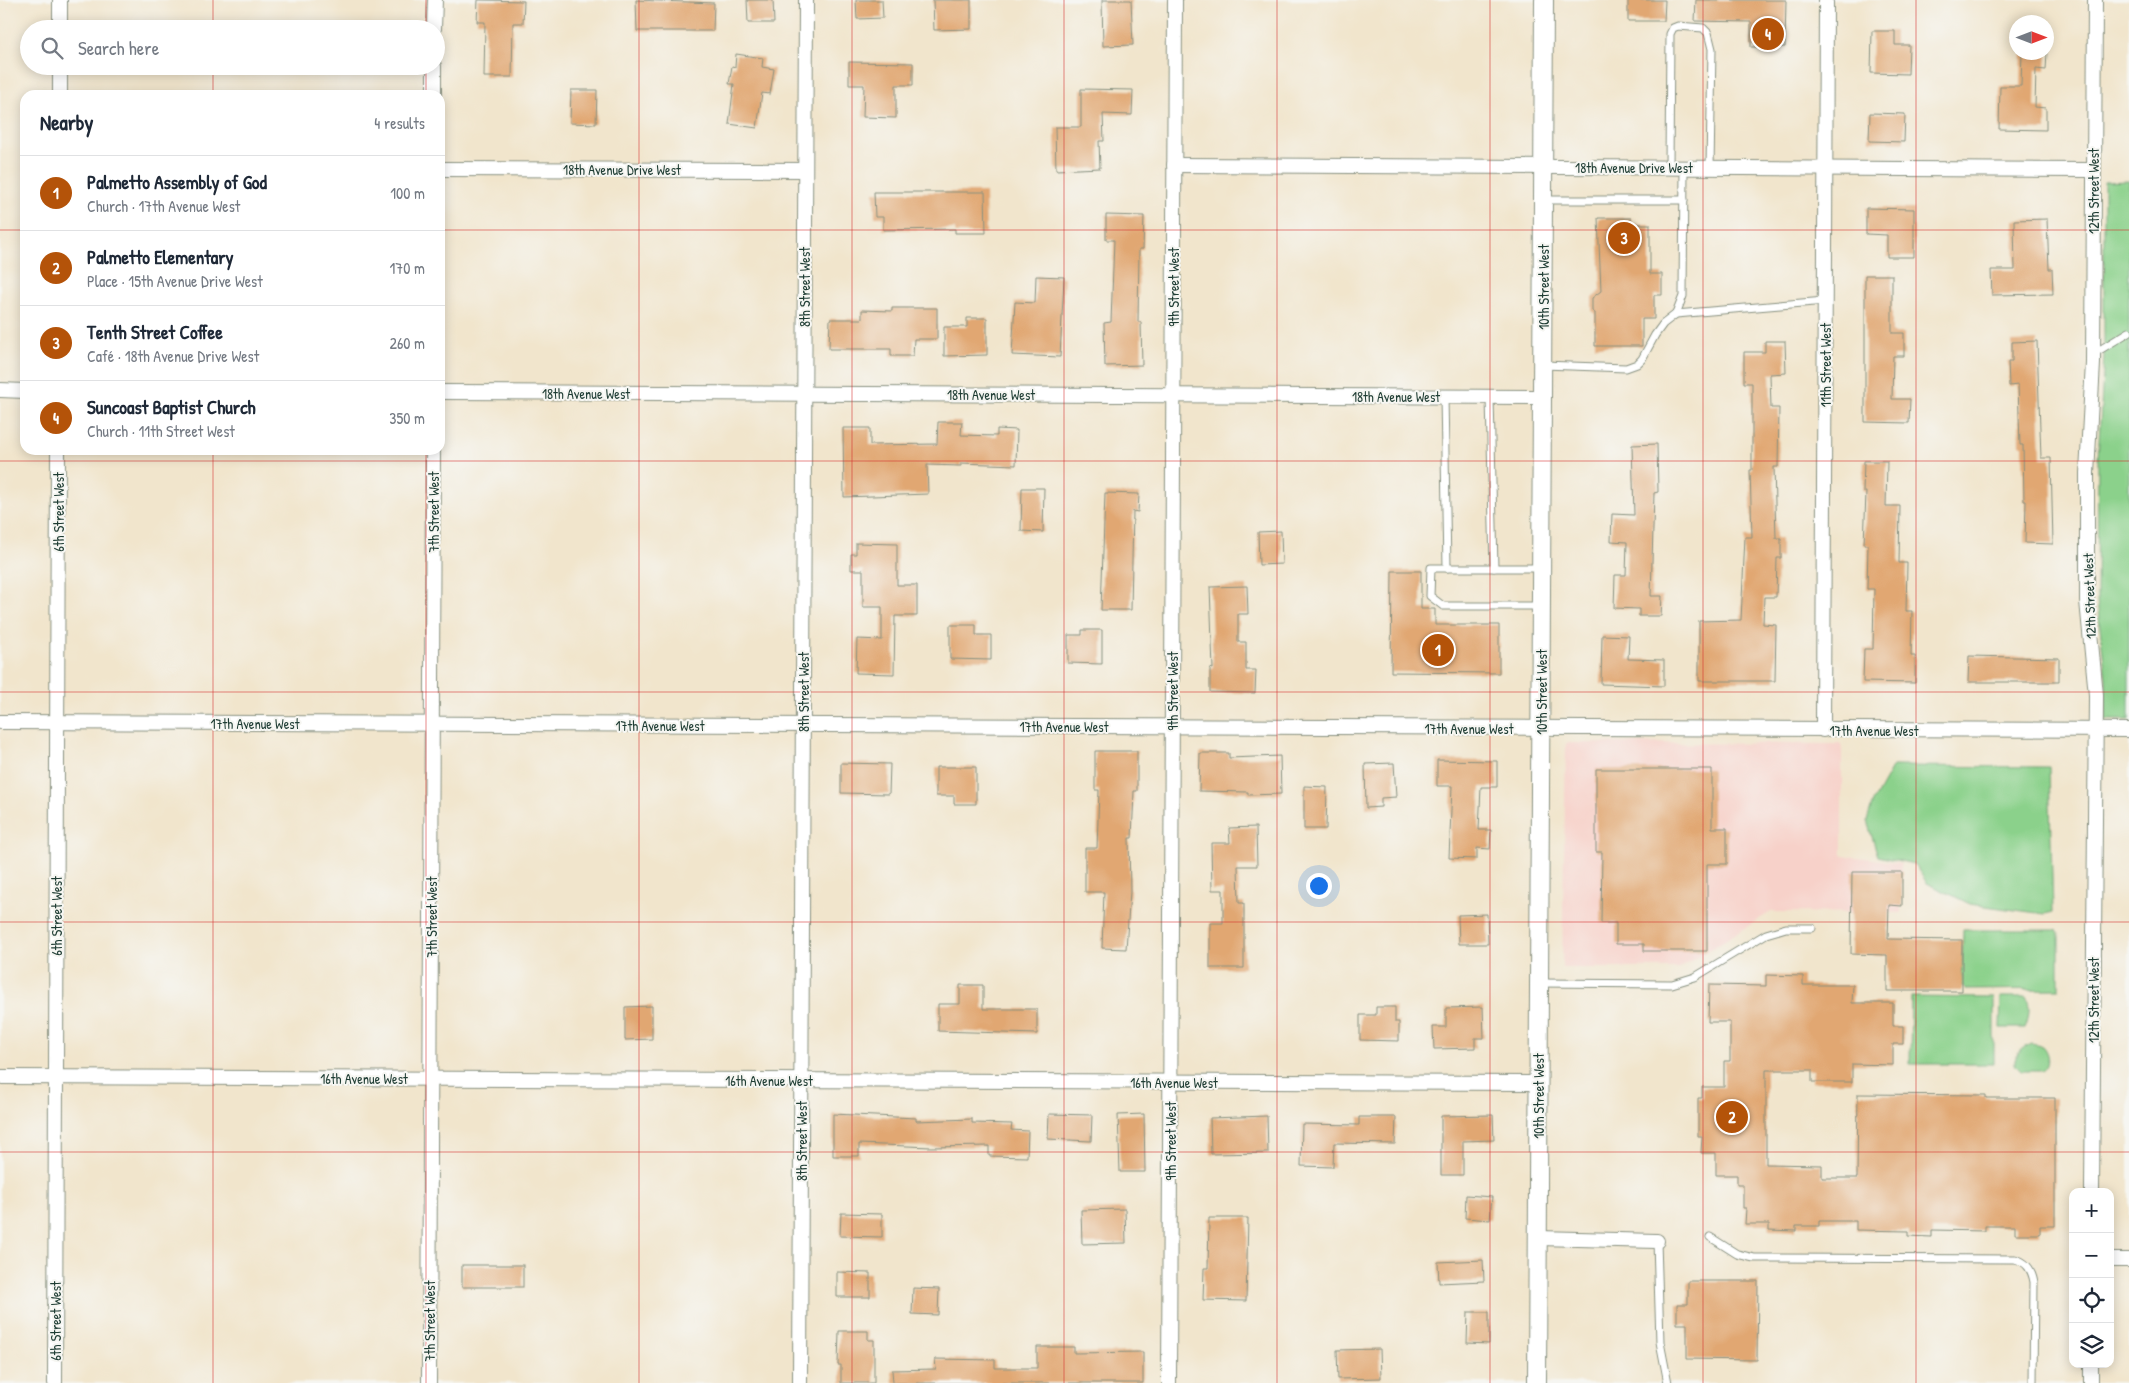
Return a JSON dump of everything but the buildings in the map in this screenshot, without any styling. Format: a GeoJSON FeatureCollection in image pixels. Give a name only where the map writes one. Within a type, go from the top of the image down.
{"type":"FeatureCollection","features":[{"type":"Feature","properties":{"kind":"street"},"geometry":{"type":"LineString","coordinates":[[60,0],[60,20]]}},
{"type":"Feature","properties":{"kind":"street"},"geometry":{"type":"LineString","coordinates":[[434,20],[435,0]]}},
{"type":"Feature","properties":{"kind":"street","name":"8th Street West"},"geometry":{"type":"LineString","coordinates":[[800,1383],[806,0]]}},
{"type":"Feature","properties":{"kind":"street","name":"9th Street West"},"geometry":{"type":"LineString","coordinates":[[1169,1383],[1175,0]]}},
{"type":"Feature","properties":{"kind":"street","name":"10th Street West"},"geometry":{"type":"LineString","coordinates":[[1537,1383],[1544,0]]}},
{"type":"Feature","properties":{"kind":"street","name":"11th Street West"},"geometry":{"type":"LineString","coordinates":[[1823,730],[1826,0]]}},
{"type":"Feature","properties":{"kind":"street","name":"12th Street West"},"geometry":{"type":"LineString","coordinates":[[2092,1188],[2096,730],[2095,680],[2087,602],[2087,457],[2093,354],[2095,0]]}},
{"type":"Feature","properties":{"kind":"street"},"geometry":{"type":"LineString","coordinates":[[60,75],[60,90]]}},
{"type":"Feature","properties":{"kind":"street"},"geometry":{"type":"LineString","coordinates":[[434,75],[434,90]]}},
{"type":"Feature","properties":{"kind":"street","name":"18th Avenue Drive West"},"geometry":{"type":"LineString","coordinates":[[1174,166],[2093,170]]}},
{"type":"Feature","properties":{"kind":"street","name":"18th Avenue Drive West"},"geometry":{"type":"LineString","coordinates":[[445,168],[805,170]]}},
{"type":"Feature","properties":{"kind":"street"},"geometry":{"type":"LineString","coordinates":[[0,390],[20,390]]}},
{"type":"Feature","properties":{"kind":"street","name":"18th Avenue West"},"geometry":{"type":"LineString","coordinates":[[445,392],[1543,397]]}},
{"type":"Feature","properties":{"kind":"street","name":"6th Street West"},"geometry":{"type":"LineString","coordinates":[[55,1383],[58,455]]}},
{"type":"Feature","properties":{"kind":"street","name":"7th Street West"},"geometry":{"type":"LineString","coordinates":[[429,1383],[433,455]]}},
{"type":"Feature","properties":{"kind":"street","name":"17th Avenue West"},"geometry":{"type":"LineString","coordinates":[[0,722],[2129,730]]}},
{"type":"Feature","properties":{"kind":"street","name":"16th Avenue West"},"geometry":{"type":"LineString","coordinates":[[0,1077],[1538,1083]]}},
{"type":"Feature","properties":{"kind":"street"},"geometry":{"type":"LineString","coordinates":[[1538,1238],[1657,1241]]}},
{"type":"Feature","properties":{"kind":"street"},"geometry":{"type":"LineString","coordinates":[[2114,1260],[2129,1260]]}},
{"type":"Feature","properties":{"kind":"street"},"geometry":{"type":"LineString","coordinates":[[2090,1383],[2091,1368]]}},
{"type":"Feature","properties":{"kind":"lane"},"geometry":{"type":"LineString","coordinates":[[1669,168],[1670,34],[1673,28],[1678,26],[1694,26],[1703,28],[1708,33],[1712,49],[1710,168]]}},
{"type":"Feature","properties":{"kind":"lane"},"geometry":{"type":"LineString","coordinates":[[1543,366],[1626,368],[1637,364],[1642,360],[1659,330],[1676,314],[1683,296],[1684,168]]}},
{"type":"Feature","properties":{"kind":"lane"},"geometry":{"type":"LineString","coordinates":[[1544,200],[1684,200]]}},
{"type":"Feature","properties":{"kind":"lane"},"geometry":{"type":"LineString","coordinates":[[1676,314],[1825,301]]}},
{"type":"Feature","properties":{"kind":"lane"},"geometry":{"type":"LineString","coordinates":[[2093,354],[2129,332]]}},
{"type":"Feature","properties":{"kind":"lane"},"geometry":{"type":"LineString","coordinates":[[1444,396],[1447,568]]}},
{"type":"Feature","properties":{"kind":"lane"},"geometry":{"type":"LineString","coordinates":[[1490,397],[1494,568]]}},
{"type":"Feature","properties":{"kind":"lane"},"geometry":{"type":"LineString","coordinates":[[1542,568],[1431,568],[1430,596],[1443,606],[1542,606]]}},
{"type":"Feature","properties":{"kind":"lane"},"geometry":{"type":"LineString","coordinates":[[1539,983],[1672,984],[1695,977],[1766,934],[1786,928],[1812,928]]}},
{"type":"Feature","properties":{"kind":"lane"},"geometry":{"type":"LineString","coordinates":[[1710,1237],[1737,1254],[1754,1258],[2015,1259],[2022,1261],[2031,1271],[2034,1282],[2033,1383]]}},
{"type":"Feature","properties":{"kind":"lane"},"geometry":{"type":"LineString","coordinates":[[1657,1241],[1660,1342],[1668,1383]]}},
{"type":"Feature","properties":{"kind":"shaded area"},"geometry":{"type":"Polygon","coordinates":[[[1566,743],[1842,744],[1842,855],[1901,863],[1901,913],[1771,912],[1679,968],[1562,968],[1566,743]]]}},
{"type":"Feature","properties":{"kind":"green space"},"geometry":{"type":"Polygon","coordinates":[[[2129,181],[2129,720],[2106,720],[2106,679],[2097,601],[2098,458],[2104,356],[2104,182],[2129,181]]]}},
{"type":"Feature","properties":{"kind":"green space"},"geometry":{"type":"Polygon","coordinates":[[[1893,766],[2049,767],[2053,912],[2045,914],[1970,904],[1927,883],[1914,864],[1878,856],[1867,821],[1873,802],[1893,766]]]}},
{"type":"Feature","properties":{"kind":"green space"},"geometry":{"type":"Polygon","coordinates":[[[1963,930],[2056,930],[2059,934],[2059,989],[1965,990],[1962,985],[1963,930]]]}},
{"type":"Feature","properties":{"kind":"green space"},"geometry":{"type":"Polygon","coordinates":[[[1911,997],[1994,998],[1994,1064],[1910,1064],[1911,997]]]}},
{"type":"Feature","properties":{"kind":"green space"},"geometry":{"type":"Polygon","coordinates":[[[2001,997],[2026,997],[2029,1004],[2029,1012],[2025,1028],[2000,1028],[2001,997]]]}},
{"type":"Feature","properties":{"kind":"green space"},"geometry":{"type":"Polygon","coordinates":[[[2032,1044],[2042,1046],[2048,1058],[2047,1065],[2042,1071],[2021,1071],[2015,1065],[2017,1055],[2032,1044]]]}},
{"type":"Feature","properties":{"kind":"place","name":"Suncoast Baptist Church"},"geometry":{"type":"Point","coordinates":[1768,34]}},
{"type":"Feature","properties":{"kind":"place","name":"Tenth Street Coffee"},"geometry":{"type":"Point","coordinates":[1624,238]}},
{"type":"Feature","properties":{"kind":"place","name":"Palmetto Assembly of God"},"geometry":{"type":"Point","coordinates":[1438,650]}},
{"type":"Feature","properties":{"kind":"place","name":"Palmetto Elementary"},"geometry":{"type":"Point","coordinates":[1732,1117]}}]}
